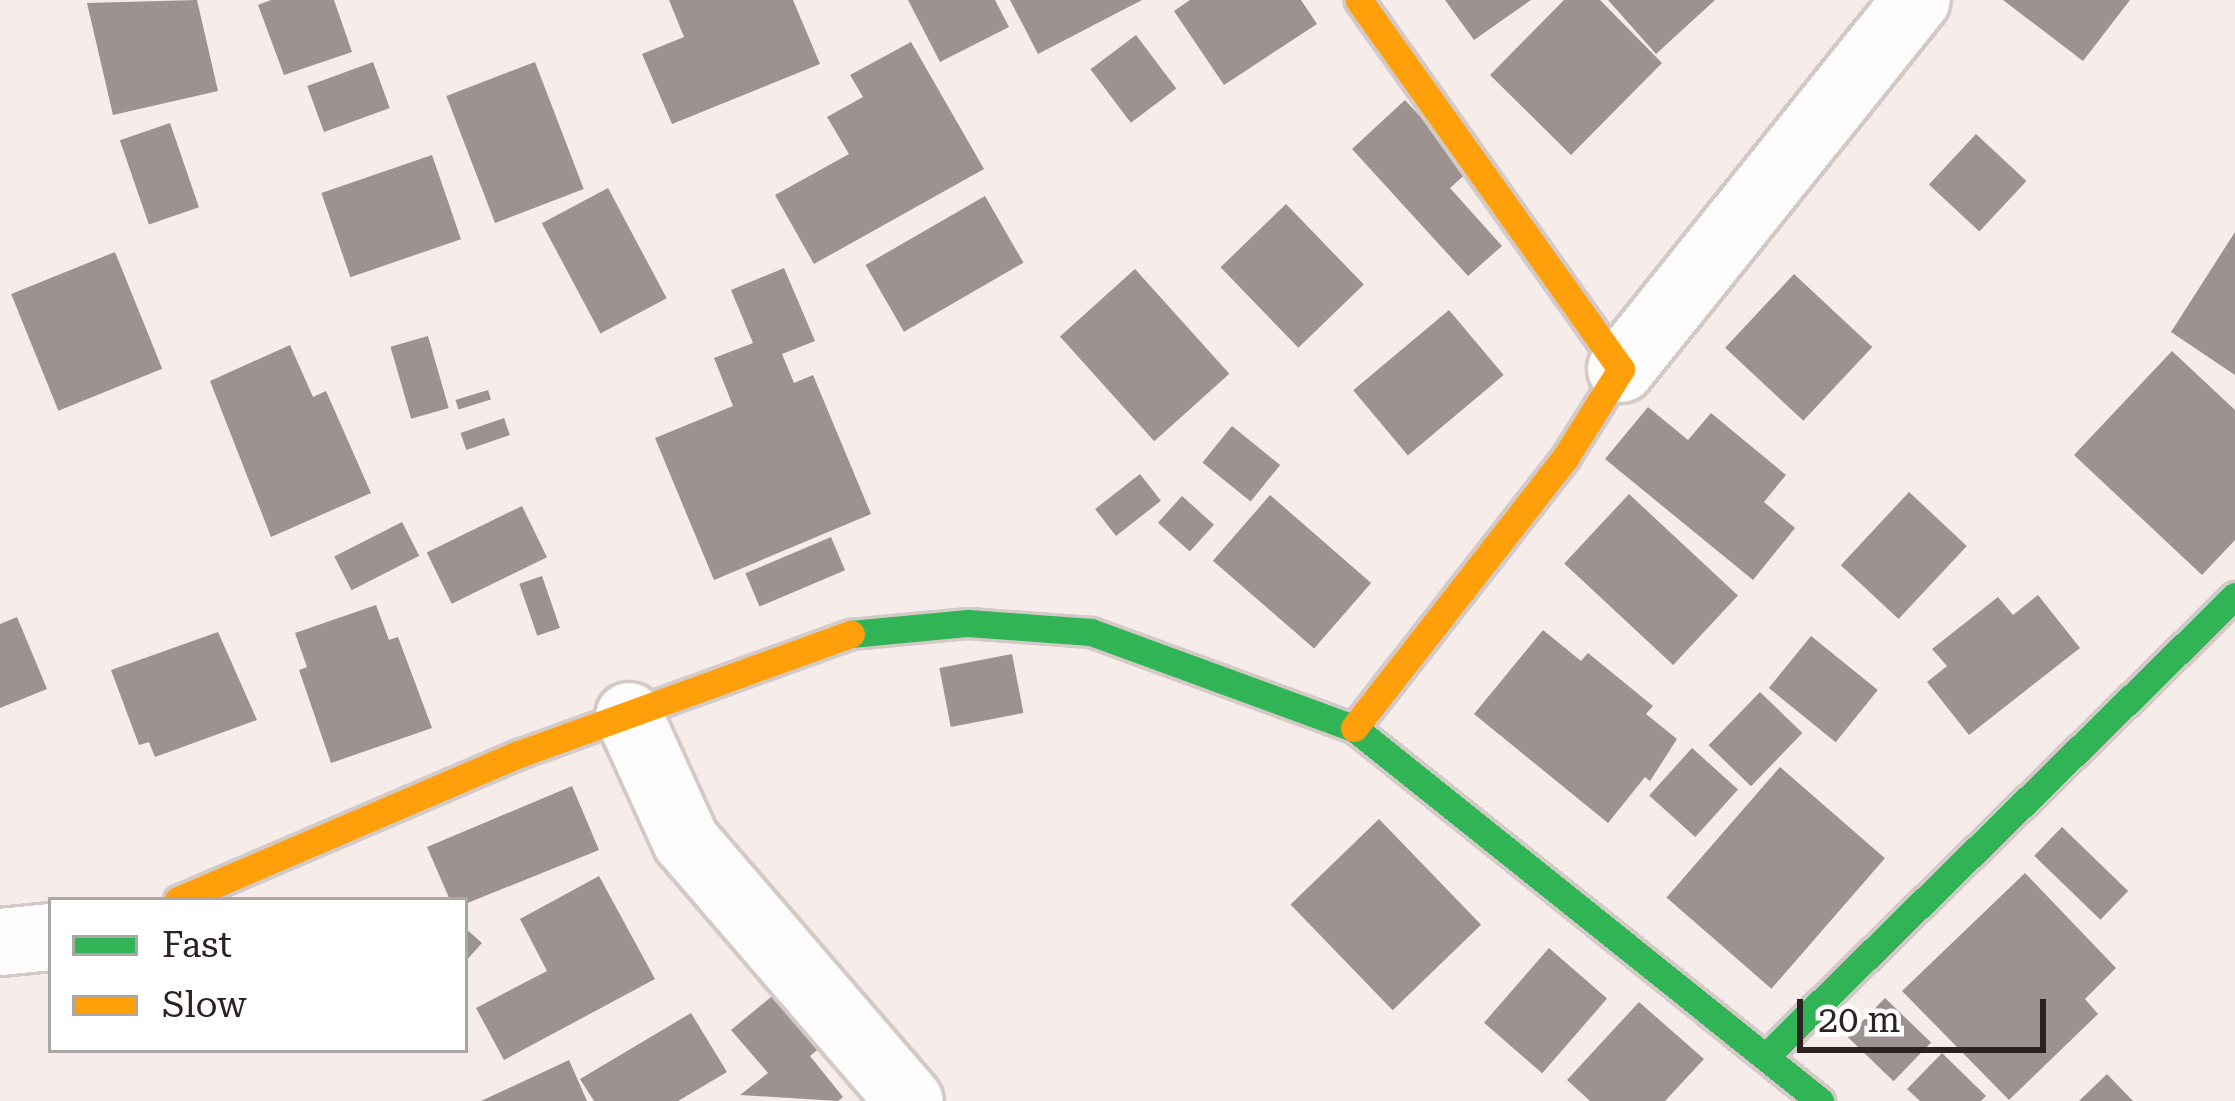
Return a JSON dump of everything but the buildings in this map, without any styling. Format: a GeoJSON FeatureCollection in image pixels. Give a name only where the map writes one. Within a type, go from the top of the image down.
{"type":"FeatureCollection","features":[{"type":"Feature","properties":{"kind":"street"},"geometry":{"type":"LineString","coordinates":[[1359,0],[1621,369]]}},
{"type":"Feature","properties":{"kind":"street"},"geometry":{"type":"LineString","coordinates":[[1354,728],[1565,458],[1621,369],[1917,0]]}},
{"type":"Feature","properties":{"kind":"street"},"geometry":{"type":"LineString","coordinates":[[1766,1055],[2235,596]]}},
{"type":"Feature","properties":{"kind":"street"},"geometry":{"type":"LineString","coordinates":[[185,897],[519,754],[853,633],[968,623],[1091,632],[1354,728],[1820,1101]]}},
{"type":"Feature","properties":{"kind":"street"},"geometry":{"type":"LineString","coordinates":[[629,716],[686,842],[910,1101]]}},
{"type":"Feature","properties":{"kind":"street"},"geometry":{"type":"LineString","coordinates":[[0,942],[48,937]]}},
{"type":"Feature","properties":{"kind":"traffic: fast"},"geometry":{"type":"LineString","coordinates":[[1766,1056],[2235,596]]}},
{"type":"Feature","properties":{"kind":"traffic: fast"},"geometry":{"type":"LineString","coordinates":[[851,634],[968,623],[1091,632],[1354,728],[1820,1101]]}},
{"type":"Feature","properties":{"kind":"traffic: slow"},"geometry":{"type":"LineString","coordinates":[[1354,728],[1565,458],[1621,369],[1359,0]]}},
{"type":"Feature","properties":{"kind":"traffic: slow"},"geometry":{"type":"LineString","coordinates":[[185,897],[519,754],[851,634]]}}]}
